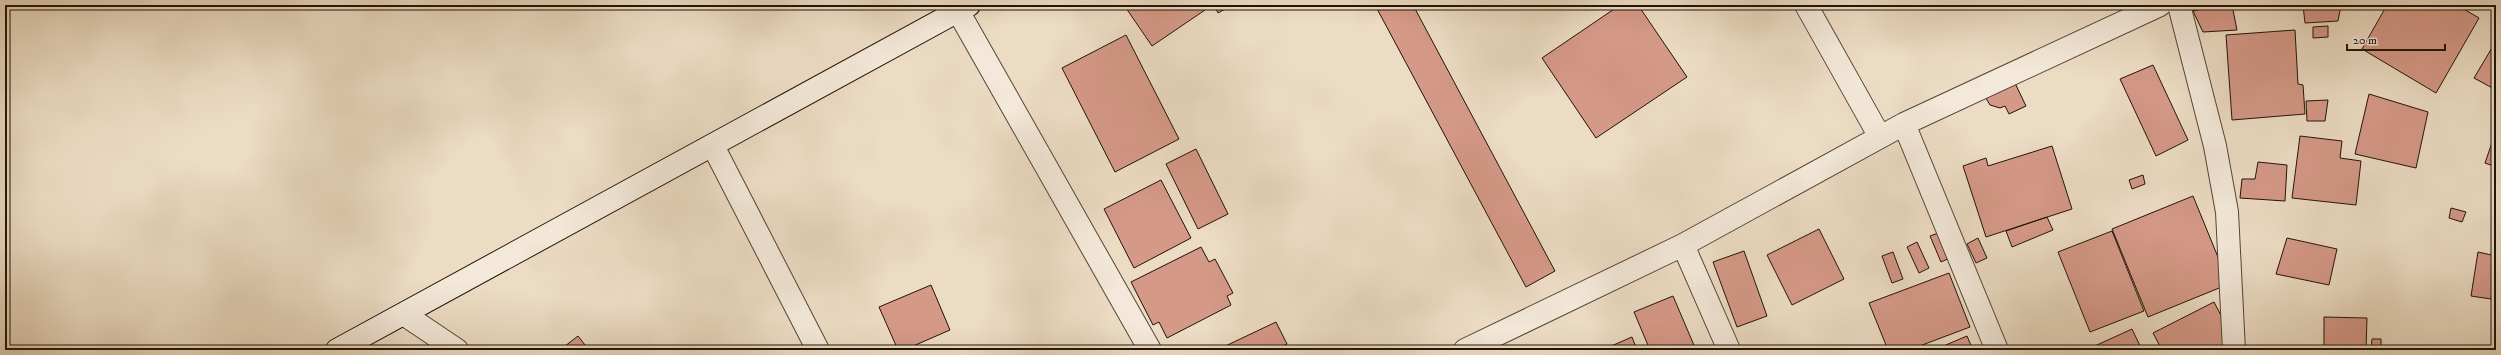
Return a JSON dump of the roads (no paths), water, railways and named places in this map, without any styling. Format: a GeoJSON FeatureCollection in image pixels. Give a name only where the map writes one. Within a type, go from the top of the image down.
{"type":"FeatureCollection","features":[{"type":"Feature","properties":{"kind":"street"},"geometry":{"type":"LineString","coordinates":[[1806,5],[1880,137]]}},
{"type":"Feature","properties":{"kind":"street"},"geometry":{"type":"LineString","coordinates":[[1465,350],[1683,245],[1904,124],[2160,5]]}},
{"type":"Feature","properties":{"kind":"street"},"geometry":{"type":"LineString","coordinates":[[2179,5],[2216,146],[2228,212],[2234,350]]}},
{"type":"Feature","properties":{"kind":"street"},"geometry":{"type":"LineString","coordinates":[[337,350],[405,315],[963,8],[1150,350]]}},
{"type":"Feature","properties":{"kind":"street"},"geometry":{"type":"LineString","coordinates":[[1904,124],[1997,350]]}},
{"type":"Feature","properties":{"kind":"street"},"geometry":{"type":"LineString","coordinates":[[713,146],[818,350]]}},
{"type":"Feature","properties":{"kind":"street"},"geometry":{"type":"LineString","coordinates":[[1683,245],[1729,350]]}},
{"type":"Feature","properties":{"kind":"street"},"geometry":{"type":"LineString","coordinates":[[405,315],[457,350]]}}]}
